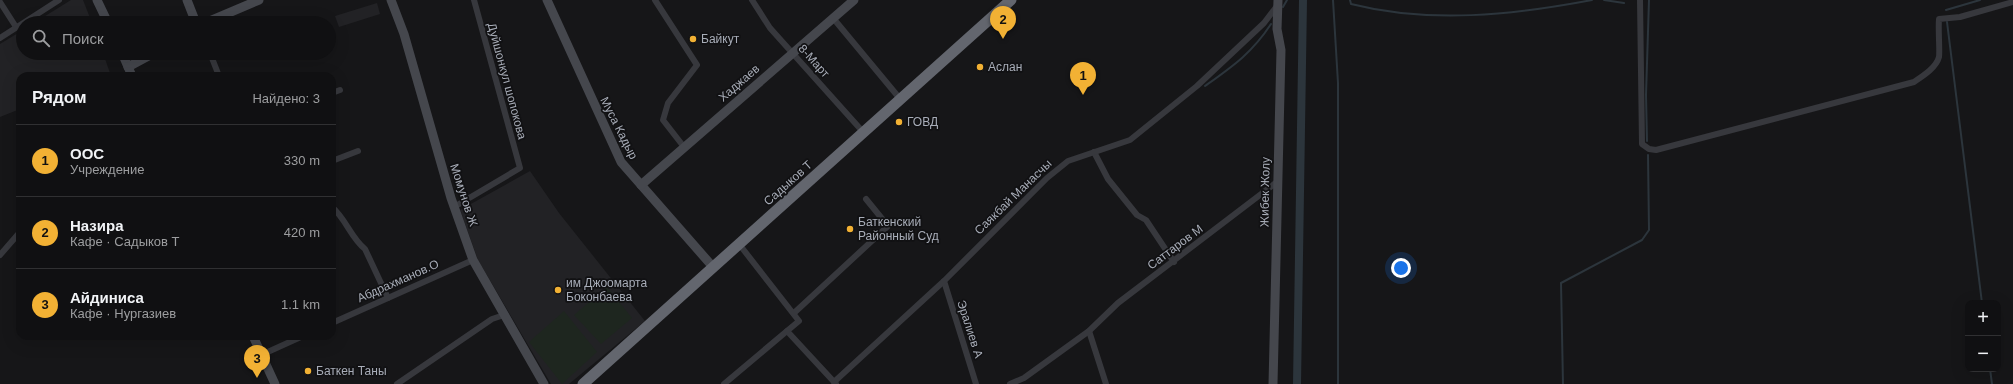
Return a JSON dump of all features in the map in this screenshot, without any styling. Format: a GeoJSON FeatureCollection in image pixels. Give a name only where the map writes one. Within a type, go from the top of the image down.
{"type":"FeatureCollection","features":[{"type":"Feature","properties":{"kind":"highway","name":"Садыков Т"},"geometry":{"type":"LineString","coordinates":[[583,384],[1011,0]]}},
{"type":"Feature","properties":{"kind":"street"},"geometry":{"type":"LineString","coordinates":[[34,16],[59,0]]}},
{"type":"Feature","properties":{"kind":"street"},"geometry":{"type":"LineString","coordinates":[[97,0],[105,16]]}},
{"type":"Feature","properties":{"kind":"street"},"geometry":{"type":"LineString","coordinates":[[187,0],[193,16]]}},
{"type":"Feature","properties":{"kind":"street"},"geometry":{"type":"LineString","coordinates":[[221,16],[259,0]]}},
{"type":"Feature","properties":{"kind":"street","name":"Момунов Ж"},"geometry":{"type":"LineString","coordinates":[[390,0],[404,34],[454,207],[473,260],[544,384]]}},
{"type":"Feature","properties":{"kind":"street","name":"Дуйшонкул шопокова"},"geometry":{"type":"LineString","coordinates":[[454,207],[520,168],[474,0]]}},
{"type":"Feature","properties":{"kind":"street","name":"Муса Кадыр"},"geometry":{"type":"LineString","coordinates":[[547,0],[621,162],[713,267]]}},
{"type":"Feature","properties":{"kind":"street"},"geometry":{"type":"LineString","coordinates":[[655,0],[697,65],[668,103],[663,120],[684,147]]}},
{"type":"Feature","properties":{"kind":"street","name":"8-Март"},"geometry":{"type":"LineString","coordinates":[[752,0],[770,28],[864,133]]}},
{"type":"Feature","properties":{"kind":"street"},"geometry":{"type":"LineString","coordinates":[[1640,0],[1642,144],[1649,149],[1656,150],[1914,82],[1929,71],[1939,57],[1937,33],[1939,19],[1960,17],[2013,2]]}},
{"type":"Feature","properties":{"kind":"street","name":"Хаджаев"},"geometry":{"type":"LineString","coordinates":[[641,185],[851,1]]}},
{"type":"Feature","properties":{"kind":"street"},"geometry":{"type":"LineString","coordinates":[[0,2],[16,27],[0,38]]}},
{"type":"Feature","properties":{"kind":"street","name":"Саякбай Манасчы"},"geometry":{"type":"LineString","coordinates":[[835,383],[944,281],[1047,178],[1068,160],[1130,140],[1197,86],[1264,24],[1278,3]]}},
{"type":"Feature","properties":{"kind":"street","name":"Жибек Жолу"},"geometry":{"type":"LineString","coordinates":[[1273,384],[1281,50],[1277,29],[1278,3]]}},
{"type":"Feature","properties":{"kind":"street"},"geometry":{"type":"LineString","coordinates":[[833,18],[901,100]]}},
{"type":"Feature","properties":{"kind":"street"},"geometry":{"type":"LineString","coordinates":[[125,60],[130,72]]}},
{"type":"Feature","properties":{"kind":"street"},"geometry":{"type":"LineString","coordinates":[[128,67],[141,60]]}},
{"type":"Feature","properties":{"kind":"street"},"geometry":{"type":"LineString","coordinates":[[213,60],[217,72]]}},
{"type":"Feature","properties":{"kind":"street"},"geometry":{"type":"LineString","coordinates":[[336,92],[340,90]]}},
{"type":"Feature","properties":{"kind":"street"},"geometry":{"type":"LineString","coordinates":[[336,159],[358,151]]}},
{"type":"Feature","properties":{"kind":"street"},"geometry":{"type":"LineString","coordinates":[[1094,152],[1108,179],[1137,215],[1146,220],[1174,262]]}},
{"type":"Feature","properties":{"kind":"street","name":"Саттаров М"},"geometry":{"type":"LineString","coordinates":[[1010,384],[1024,378],[1089,331],[1118,303],[1174,262],[1277,182]]}},
{"type":"Feature","properties":{"kind":"street"},"geometry":{"type":"LineString","coordinates":[[794,313],[888,226],[866,199]]}},
{"type":"Feature","properties":{"kind":"street"},"geometry":{"type":"LineString","coordinates":[[336,210],[340,214],[359,244],[365,249],[388,298]]}},
{"type":"Feature","properties":{"kind":"street"},"geometry":{"type":"LineString","coordinates":[[0,255],[16,237]]}},
{"type":"Feature","properties":{"kind":"street"},"geometry":{"type":"LineString","coordinates":[[724,384],[800,321],[739,244]]}},
{"type":"Feature","properties":{"kind":"street","name":"Абдрахманов.О"},"geometry":{"type":"LineString","coordinates":[[336,321],[473,260]]}},
{"type":"Feature","properties":{"kind":"street","name":"Эралиев А"},"geometry":{"type":"LineString","coordinates":[[944,281],[976,384]]}},
{"type":"Feature","properties":{"kind":"street"},"geometry":{"type":"LineString","coordinates":[[397,384],[492,319],[504,315]]}},
{"type":"Feature","properties":{"kind":"street"},"geometry":{"type":"LineString","coordinates":[[787,331],[835,383]]}},
{"type":"Feature","properties":{"kind":"street"},"geometry":{"type":"LineString","coordinates":[[1089,331],[1106,384]]}},
{"type":"Feature","properties":{"kind":"street"},"geometry":{"type":"LineString","coordinates":[[255,340],[275,384]]}},
{"type":"Feature","properties":{"kind":"street"},"geometry":{"type":"LineString","coordinates":[[261,355],[294,340]]}},
{"type":"Feature","properties":{"kind":"shaded area"},"geometry":{"type":"Polygon","coordinates":[[[71,0],[83,0],[89,16],[45,16],[71,0]]]}},
{"type":"Feature","properties":{"kind":"shaded area"},"geometry":{"type":"Polygon","coordinates":[[[377,3],[380,14],[339,27],[335,16],[377,3]]]}},
{"type":"Feature","properties":{"kind":"shaded area"},"geometry":{"type":"Polygon","coordinates":[[[16,34],[16,60],[105,60],[110,72],[16,72],[16,111],[0,117],[0,44],[16,34]]]}},
{"type":"Feature","properties":{"kind":"shaded area","name":"им Джоомарта Боконбаева"},"geometry":{"type":"Polygon","coordinates":[[[530,171],[559,213],[645,321],[569,384],[551,384],[478,260],[460,210],[530,171]]]}},
{"type":"Feature","properties":{"kind":"shaded area"},"geometry":{"type":"Polygon","coordinates":[[[607,287],[632,318],[601,344],[574,315],[607,287]]]}},
{"type":"Feature","properties":{"kind":"shaded area"},"geometry":{"type":"Polygon","coordinates":[[[564,311],[597,352],[562,384],[529,342],[564,311]]]}},
{"type":"Feature","properties":{"kind":"waterway"},"geometry":{"type":"LineString","coordinates":[[1283,7],[1287,0]]}},
{"type":"Feature","properties":{"kind":"waterway"},"geometry":{"type":"LineString","coordinates":[[1297,384],[1303,0]]}},
{"type":"Feature","properties":{"kind":"waterway"},"geometry":{"type":"LineString","coordinates":[[1333,0],[1338,83],[1338,384]]}},
{"type":"Feature","properties":{"kind":"waterway"},"geometry":{"type":"LineString","coordinates":[[1350,0],[1351,4],[1381,10],[1411,14],[1441,15],[1502,13],[1532,10],[1592,0]]}},
{"type":"Feature","properties":{"kind":"waterway"},"geometry":{"type":"LineString","coordinates":[[1604,0],[1624,3]]}},
{"type":"Feature","properties":{"kind":"waterway"},"geometry":{"type":"LineString","coordinates":[[1647,141],[1646,95],[1649,0]]}},
{"type":"Feature","properties":{"kind":"waterway"},"geometry":{"type":"LineString","coordinates":[[1946,10],[1980,0]]}},
{"type":"Feature","properties":{"kind":"waterway"},"geometry":{"type":"LineString","coordinates":[[1947,22],[1982,300]]}},
{"type":"Feature","properties":{"kind":"waterway"},"geometry":{"type":"LineString","coordinates":[[1205,86],[1249,51],[1271,24]]}},
{"type":"Feature","properties":{"kind":"waterway"},"geometry":{"type":"LineString","coordinates":[[1563,384],[1561,283],[1642,240],[1649,230],[1648,155]]}},
{"type":"Feature","properties":{"kind":"waterway"},"geometry":{"type":"LineString","coordinates":[[1990,372],[1992,384]]}},
{"type":"Feature","properties":{"kind":"place","name":"Байкут"},"geometry":{"type":"Point","coordinates":[693,39]}},
{"type":"Feature","properties":{"kind":"place","name":"Назира"},"geometry":{"type":"Point","coordinates":[1003,39]}},
{"type":"Feature","properties":{"kind":"place","name":"Аслан"},"geometry":{"type":"Point","coordinates":[980,67]}},
{"type":"Feature","properties":{"kind":"place","name":"ООС"},"geometry":{"type":"Point","coordinates":[1083,95]}},
{"type":"Feature","properties":{"kind":"place","name":"ГОВД"},"geometry":{"type":"Point","coordinates":[899,122]}},
{"type":"Feature","properties":{"kind":"place","name":"Баткенский Районный Суд"},"geometry":{"type":"Point","coordinates":[850,229]}},
{"type":"Feature","properties":{"kind":"place","name":"им Джоомарта Боконбаева"},"geometry":{"type":"Point","coordinates":[558,290]}},
{"type":"Feature","properties":{"kind":"place","name":"Баткен Таны"},"geometry":{"type":"Point","coordinates":[308,371]}},
{"type":"Feature","properties":{"kind":"place","name":"Айдиниса"},"geometry":{"type":"Point","coordinates":[257,378]}}]}
